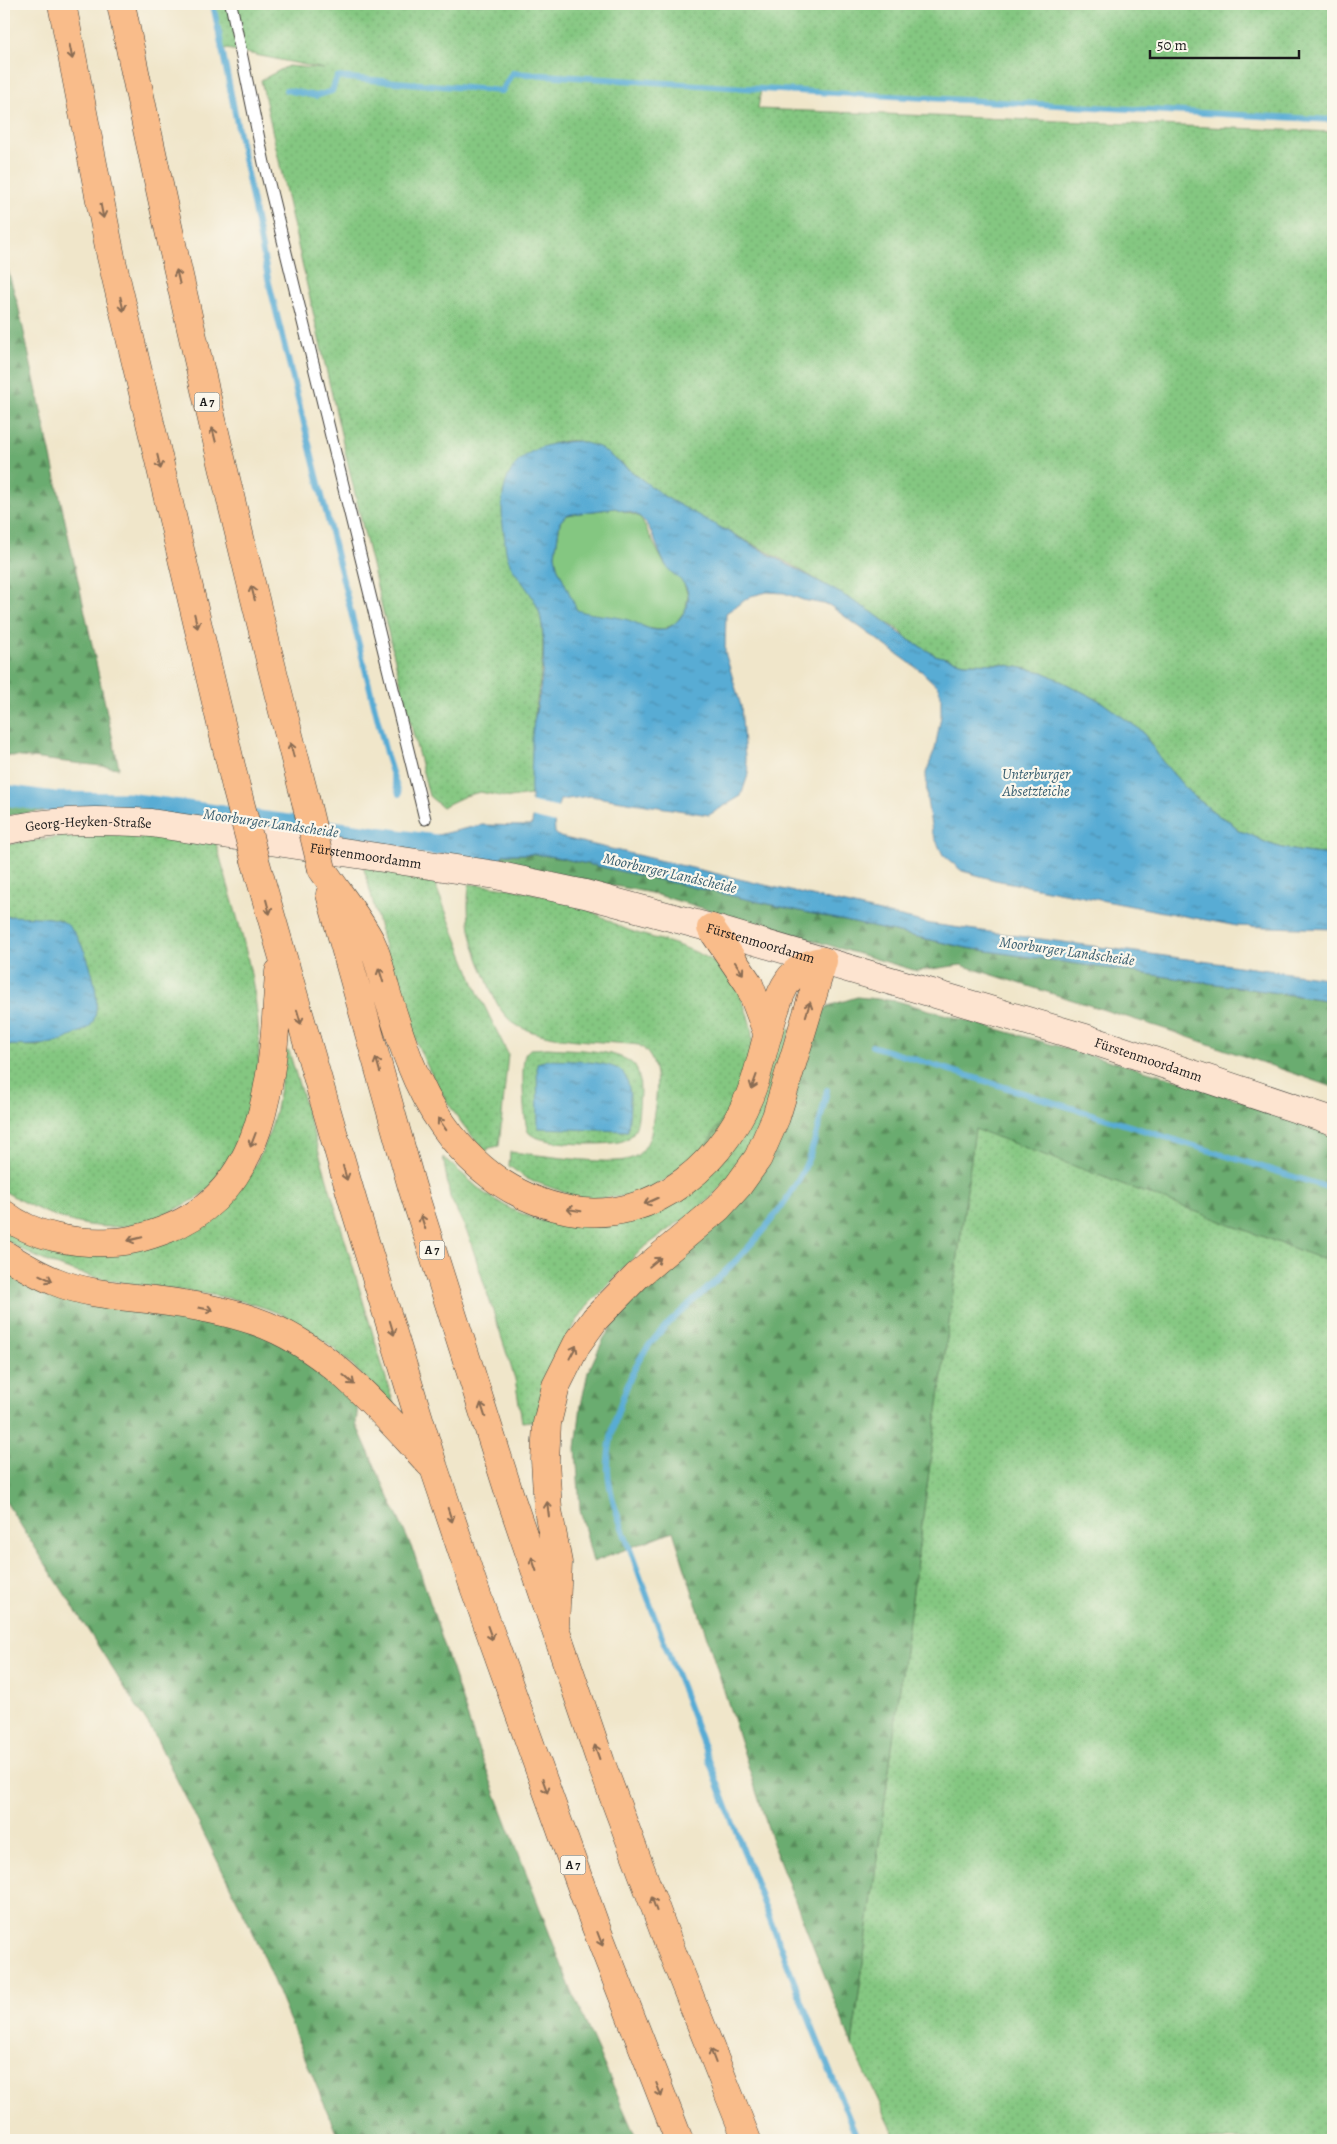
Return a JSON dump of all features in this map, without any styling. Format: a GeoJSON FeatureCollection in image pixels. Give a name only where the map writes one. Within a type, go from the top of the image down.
{"type":"FeatureCollection","features":[{"type":"Feature","properties":{"kind":"highway","name":"A 7"},"geometry":{"type":"LineString","coordinates":[[62,4],[113,266],[236,787],[280,953],[434,1468],[474,1587],[594,1925],[679,2140]]}},
{"type":"Feature","properties":{"kind":"highway","name":"A 7"},"geometry":{"type":"LineString","coordinates":[[121,4],[159,190],[213,430],[322,868],[412,1187],[511,1499],[601,1763],[654,1906],[747,2140]]}},
{"type":"Feature","properties":{"kind":"highway"},"geometry":{"type":"LineString","coordinates":[[322,868],[372,943],[400,1037],[421,1088],[435,1114],[466,1153],[496,1180],[541,1204],[575,1211],[608,1213],[644,1204],[678,1186],[711,1159],[733,1128],[754,1083],[782,990],[801,968],[823,961]]}},
{"type":"Feature","properties":{"kind":"highway"},"geometry":{"type":"LineString","coordinates":[[711,928],[749,984],[768,1036]]}},
{"type":"Feature","properties":{"kind":"highway"},"geometry":{"type":"LineString","coordinates":[[4,1214],[12,1221],[49,1236],[87,1243],[124,1242],[153,1235],[184,1222],[217,1199],[237,1173],[254,1141],[267,1093],[274,1059],[280,953]]}},
{"type":"Feature","properties":{"kind":"highway"},"geometry":{"type":"LineString","coordinates":[[555,1627],[558,1563],[548,1510],[545,1460],[547,1423],[556,1386],[577,1344],[595,1319],[637,1276],[724,1203],[758,1158],[776,1117],[823,961]]}},
{"type":"Feature","properties":{"kind":"highway"},"geometry":{"type":"LineString","coordinates":[[4,1254],[55,1282],[97,1293],[209,1310],[255,1321],[299,1341],[328,1362],[365,1394],[434,1468]]}},
{"type":"Feature","properties":{"kind":"main road","name":"Georg-Heyken-Straße"},"geometry":{"type":"LineString","coordinates":[[4,832],[41,824],[96,820],[173,826]]}},
{"type":"Feature","properties":{"kind":"main road","name":"Fürstenmoordamm"},"geometry":{"type":"LineString","coordinates":[[173,826],[496,875],[584,894],[711,928],[1085,1038],[1333,1121]]}},
{"type":"Feature","properties":{"kind":"lane"},"geometry":{"type":"LineString","coordinates":[[231,4],[266,172],[424,819]]}},
{"type":"Feature","properties":{"kind":"green space"},"geometry":{"type":"Polygon","coordinates":[[[213,4],[1333,4],[1333,121],[761,89],[758,109],[1333,132],[1333,855],[1283,848],[1238,831],[1231,822],[1219,816],[1190,793],[1162,761],[1142,731],[1100,701],[1043,672],[1001,664],[964,663],[935,655],[909,640],[899,630],[855,602],[769,552],[707,521],[667,498],[612,457],[589,444],[577,441],[557,443],[537,450],[506,544],[512,564],[534,599],[541,619],[543,633],[541,674],[533,730],[531,795],[510,798],[480,792],[465,796],[442,807],[429,796],[406,707],[342,438],[261,80],[288,66],[324,69],[222,48],[213,4]]]}},
{"type":"Feature","properties":{"kind":"green space"},"geometry":{"type":"Polygon","coordinates":[[[4,257],[18,305],[119,768],[4,755],[4,257]]]}},
{"type":"Feature","properties":{"kind":"green space"},"geometry":{"type":"Polygon","coordinates":[[[615,508],[640,517],[665,565],[682,579],[688,595],[686,609],[675,624],[661,630],[644,628],[625,619],[593,616],[576,610],[557,566],[555,554],[560,522],[566,515],[615,508]]]}},
{"type":"Feature","properties":{"kind":"green space"},"geometry":{"type":"Polygon","coordinates":[[[4,803],[53,810],[4,816],[4,803]]]}},
{"type":"Feature","properties":{"kind":"green space"},"geometry":{"type":"Polygon","coordinates":[[[86,833],[135,834],[216,843],[247,956],[255,996],[259,1035],[258,1074],[250,1113],[235,1150],[215,1182],[198,1197],[168,1213],[147,1222],[126,1226],[105,1227],[63,1219],[23,1202],[4,1191],[4,1045],[40,1046],[61,920],[4,917],[4,845],[86,833]]]}},
{"type":"Feature","properties":{"kind":"green space"},"geometry":{"type":"Polygon","coordinates":[[[504,854],[534,854],[556,857],[967,948],[1333,1001],[1333,1087],[1165,1029],[961,965],[917,971],[651,893],[496,863],[504,854]]]}},
{"type":"Feature","properties":{"kind":"green space"},"geometry":{"type":"Polygon","coordinates":[[[363,865],[433,879],[478,993],[508,1054],[499,1146],[489,1148],[486,1152],[460,1120],[438,1087],[421,1053],[406,1017],[394,980],[363,865]]]}},
{"type":"Feature","properties":{"kind":"green space"},"geometry":{"type":"Polygon","coordinates":[[[469,884],[524,891],[577,905],[628,930],[702,955],[716,963],[737,985],[752,1032],[749,1065],[742,1088],[731,1110],[717,1131],[683,1167],[664,1181],[643,1191],[625,1196],[597,1198],[568,1197],[569,1194],[527,1179],[509,1166],[510,1152],[606,1161],[633,1158],[640,1153],[651,1134],[657,1086],[656,1074],[648,1053],[639,1045],[573,1040],[538,1033],[523,1029],[502,1012],[492,993],[472,940],[468,908],[469,884]]]}},
{"type":"Feature","properties":{"kind":"green space"},"geometry":{"type":"Polygon","coordinates":[[[857,997],[897,1001],[1179,1080],[1333,1131],[1333,1263],[975,1129],[852,2045],[774,1847],[673,1531],[593,1562],[580,1509],[576,1448],[581,1405],[588,1372],[604,1338],[631,1296],[746,1195],[817,1019],[828,1006],[857,997]]]}},
{"type":"Feature","properties":{"kind":"green space"},"geometry":{"type":"Polygon","coordinates":[[[783,1027],[791,1030],[767,1114],[735,1174],[693,1215],[676,1224],[642,1249],[586,1307],[560,1347],[548,1374],[535,1426],[531,1421],[522,1422],[515,1379],[468,1234],[450,1197],[443,1157],[484,1193],[511,1209],[538,1220],[565,1224],[567,1218],[668,1203],[783,1027]]]}},
{"type":"Feature","properties":{"kind":"green space"},"geometry":{"type":"Polygon","coordinates":[[[548,1048],[610,1054],[631,1063],[637,1070],[640,1093],[637,1121],[634,1131],[629,1138],[606,1144],[576,1144],[546,1140],[529,1133],[525,1119],[523,1095],[525,1055],[530,1049],[548,1048]]]}},
{"type":"Feature","properties":{"kind":"green space"},"geometry":{"type":"Polygon","coordinates":[[[289,1051],[396,1412],[337,1351],[310,1330],[276,1312],[257,1305],[217,1296],[101,1279],[51,1263],[4,1239],[4,1221],[88,1251],[237,1193],[248,1177],[265,1144],[276,1109],[283,1052],[289,1051]]]}},
{"type":"Feature","properties":{"kind":"green space"},"geometry":{"type":"Polygon","coordinates":[[[975,1128],[1333,1263],[1333,2140],[897,2140],[852,2045],[975,1128]]]}},
{"type":"Feature","properties":{"kind":"green space"},"geometry":{"type":"Polygon","coordinates":[[[4,1267],[236,1322],[318,1362],[358,1404],[356,1424],[414,1553],[475,1740],[572,1992],[637,2140],[339,2140],[253,1932],[153,1732],[4,1499],[4,1267]]]}},
{"type":"Feature","properties":{"kind":"water","name":"Unterburger Absetzteiche"},"geometry":{"type":"Polygon","coordinates":[[[578,441],[599,447],[665,497],[840,593],[872,612],[909,640],[935,655],[964,663],[1001,664],[1043,672],[1100,701],[1142,731],[1162,761],[1190,793],[1219,816],[1231,822],[1238,831],[1283,848],[1333,855],[1333,929],[1237,926],[995,880],[962,871],[943,855],[932,832],[927,800],[926,773],[935,749],[941,716],[941,695],[938,687],[921,671],[829,605],[803,600],[784,593],[767,592],[751,596],[726,613],[725,652],[741,706],[745,758],[749,772],[741,796],[709,815],[590,796],[560,800],[554,818],[555,833],[560,837],[931,924],[1333,979],[1333,1001],[967,948],[556,857],[534,854],[504,854],[496,863],[406,849],[408,833],[433,836],[481,825],[531,826],[533,815],[531,790],[532,736],[540,692],[544,650],[543,629],[535,601],[514,571],[507,556],[502,512],[503,494],[507,478],[525,455],[539,448],[557,443],[578,441]],[[615,508],[566,515],[560,522],[555,554],[557,566],[577,610],[629,620],[654,630],[667,628],[677,621],[685,611],[688,599],[686,588],[681,580],[665,564],[652,533],[640,517],[615,508]]]}},
{"type":"Feature","properties":{"kind":"water"},"geometry":{"type":"Polygon","coordinates":[[[4,786],[56,794],[53,810],[4,803],[4,786]]]}},
{"type":"Feature","properties":{"kind":"water"},"geometry":{"type":"Polygon","coordinates":[[[4,917],[57,919],[71,928],[86,954],[95,986],[95,1015],[87,1029],[69,1038],[51,1043],[4,1045],[4,917]]]}},
{"type":"Feature","properties":{"kind":"water"},"geometry":{"type":"Polygon","coordinates":[[[548,1060],[599,1063],[618,1069],[623,1073],[630,1093],[628,1131],[538,1128],[537,1063],[548,1060]]]}},
{"type":"Feature","properties":{"kind":"pier"},"geometry":{"type":"Polygon","coordinates":[[[529,801],[559,808],[556,823],[531,817],[529,801]]]}},
{"type":"Feature","properties":{"kind":"waterway"},"geometry":{"type":"LineString","coordinates":[[213,4],[269,283],[387,757],[399,794]]}},
{"type":"Feature","properties":{"kind":"waterway"},"geometry":{"type":"LineString","coordinates":[[286,90],[316,96],[332,91],[337,77],[502,91],[512,73],[761,89],[1333,120]]}},
{"type":"Feature","properties":{"kind":"waterway","name":"Moorburger Landscheide"},"geometry":{"type":"LineString","coordinates":[[4,795],[54,802],[128,803],[435,845]]}},
{"type":"Feature","properties":{"kind":"waterway"},"geometry":{"type":"LineString","coordinates":[[872,1046],[1333,1189]]}},
{"type":"Feature","properties":{"kind":"waterway"},"geometry":{"type":"LineString","coordinates":[[827,1090],[819,1126],[807,1162],[778,1212],[733,1264],[666,1326],[647,1348],[639,1361],[627,1385],[615,1421],[608,1458],[608,1470],[616,1510],[656,1621],[810,2022],[858,2140]]}}]}
